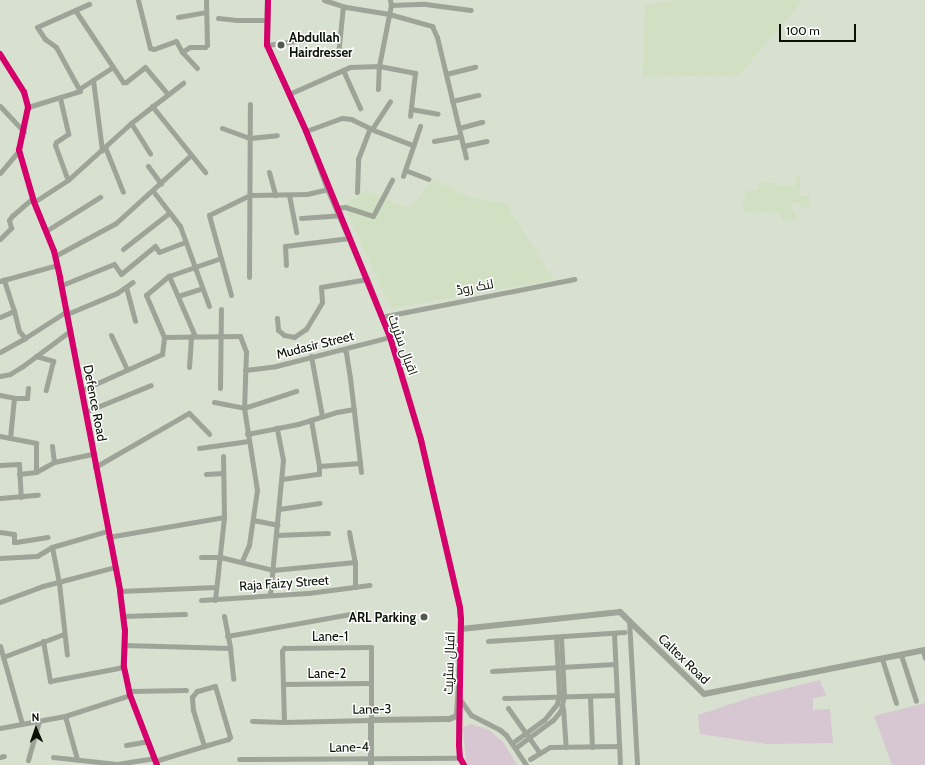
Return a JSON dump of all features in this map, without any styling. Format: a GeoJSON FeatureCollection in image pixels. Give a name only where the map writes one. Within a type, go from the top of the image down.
{"type":"FeatureCollection","features":[{"type":"Feature","properties":{"kind":"street"},"geometry":{"type":"LineString","coordinates":[[138,0],[150,48],[154,49],[176,41],[182,52],[197,68]]}},
{"type":"Feature","properties":{"kind":"street"},"geometry":{"type":"LineString","coordinates":[[182,52],[190,47],[205,47],[207,45],[206,0]]}},
{"type":"Feature","properties":{"kind":"street","name":"اقبال سٹریٹ"},"geometry":{"type":"LineString","coordinates":[[268,0],[267,45],[306,131],[328,189],[367,279],[390,338],[421,440],[460,608],[461,629],[458,713]]}},
{"type":"Feature","properties":{"kind":"street"},"geometry":{"type":"LineString","coordinates":[[326,0],[343,6],[389,14],[432,26],[437,37],[466,158]]}},
{"type":"Feature","properties":{"kind":"street"},"geometry":{"type":"LineString","coordinates":[[378,89],[379,66],[391,3],[425,4],[471,10]]}},
{"type":"Feature","properties":{"kind":"street"},"geometry":{"type":"LineString","coordinates":[[80,89],[56,47],[45,39],[37,27],[89,4]]}},
{"type":"Feature","properties":{"kind":"street"},"geometry":{"type":"LineString","coordinates":[[338,55],[343,6]]}},
{"type":"Feature","properties":{"kind":"street"},"geometry":{"type":"LineString","coordinates":[[75,10],[124,82],[143,67],[147,67],[168,94]]}},
{"type":"Feature","properties":{"kind":"street"},"geometry":{"type":"LineString","coordinates":[[178,17],[206,12]]}},
{"type":"Feature","properties":{"kind":"street"},"geometry":{"type":"LineString","coordinates":[[218,18],[236,20],[267,20]]}},
{"type":"Feature","properties":{"kind":"street"},"geometry":{"type":"LineString","coordinates":[[267,45],[324,37]]}},
{"type":"Feature","properties":{"kind":"street"},"geometry":{"type":"LineString","coordinates":[[0,54],[24,92],[28,107],[24,132],[19,150],[0,173]]}},
{"type":"Feature","properties":{"kind":"street"},"geometry":{"type":"LineString","coordinates":[[289,94],[350,67],[379,66],[415,73],[410,116]]}},
{"type":"Feature","properties":{"kind":"street"},"geometry":{"type":"LineString","coordinates":[[28,107],[78,93],[80,89],[113,67]]}},
{"type":"Feature","properties":{"kind":"street"},"geometry":{"type":"LineString","coordinates":[[446,74],[475,67]]}},
{"type":"Feature","properties":{"kind":"street"},"geometry":{"type":"LineString","coordinates":[[343,70],[360,108]]}},
{"type":"Feature","properties":{"kind":"street"},"geometry":{"type":"LineString","coordinates":[[93,80],[103,148],[123,192]]}},
{"type":"Feature","properties":{"kind":"street"},"geometry":{"type":"LineString","coordinates":[[0,239],[11,228],[9,220],[12,216],[34,200],[68,180],[131,122],[182,83]]}},
{"type":"Feature","properties":{"kind":"street"},"geometry":{"type":"LineString","coordinates":[[452,101],[478,95]]}},
{"type":"Feature","properties":{"kind":"street"},"geometry":{"type":"LineString","coordinates":[[60,98],[68,134],[56,142],[55,145],[68,180]]}},
{"type":"Feature","properties":{"kind":"street"},"geometry":{"type":"LineString","coordinates":[[357,192],[358,159],[371,128],[390,100]]}},
{"type":"Feature","properties":{"kind":"street"},"geometry":{"type":"LineString","coordinates":[[249,277],[250,104]]}},
{"type":"Feature","properties":{"kind":"street"},"geometry":{"type":"LineString","coordinates":[[0,106],[24,132]]}},
{"type":"Feature","properties":{"kind":"street"},"geometry":{"type":"LineString","coordinates":[[152,106],[205,172]]}},
{"type":"Feature","properties":{"kind":"street"},"geometry":{"type":"LineString","coordinates":[[411,110],[438,114]]}},
{"type":"Feature","properties":{"kind":"street"},"geometry":{"type":"LineString","coordinates":[[306,131],[342,118],[355,120],[413,145]]}},
{"type":"Feature","properties":{"kind":"street"},"geometry":{"type":"LineString","coordinates":[[131,122],[150,154]]}},
{"type":"Feature","properties":{"kind":"street"},"geometry":{"type":"LineString","coordinates":[[459,128],[482,122]]}},
{"type":"Feature","properties":{"kind":"street"},"geometry":{"type":"LineString","coordinates":[[402,176],[420,126]]}},
{"type":"Feature","properties":{"kind":"street"},"geometry":{"type":"LineString","coordinates":[[222,128],[250,138],[277,135]]}},
{"type":"Feature","properties":{"kind":"street"},"geometry":{"type":"LineString","coordinates":[[434,141],[461,136]]}},
{"type":"Feature","properties":{"kind":"street"},"geometry":{"type":"LineString","coordinates":[[463,146],[486,141]]}},
{"type":"Feature","properties":{"kind":"street","name":"Defence Road"},"geometry":{"type":"LineString","coordinates":[[19,150],[34,200],[55,256],[62,285],[108,537],[120,591],[123,616],[124,667],[129,693],[155,761]]}},
{"type":"Feature","properties":{"kind":"street"},"geometry":{"type":"LineString","coordinates":[[55,256],[116,223],[154,191],[191,155]]}},
{"type":"Feature","properties":{"kind":"street"},"geometry":{"type":"LineString","coordinates":[[148,166],[161,184]]}},
{"type":"Feature","properties":{"kind":"street"},"geometry":{"type":"LineString","coordinates":[[405,170],[428,180]]}},
{"type":"Feature","properties":{"kind":"street"},"geometry":{"type":"LineString","coordinates":[[269,172],[275,195]]}},
{"type":"Feature","properties":{"kind":"street"},"geometry":{"type":"LineString","coordinates":[[337,208],[345,206],[373,216],[392,180]]}},
{"type":"Feature","properties":{"kind":"street"},"geometry":{"type":"LineString","coordinates":[[231,295],[209,215],[250,195],[307,194],[328,189]]}},
{"type":"Feature","properties":{"kind":"street"},"geometry":{"type":"LineString","coordinates":[[154,191],[180,226],[209,306]]}},
{"type":"Feature","properties":{"kind":"street"},"geometry":{"type":"LineString","coordinates":[[289,195],[296,232]]}},
{"type":"Feature","properties":{"kind":"street"},"geometry":{"type":"LineString","coordinates":[[46,232],[100,198]]}},
{"type":"Feature","properties":{"kind":"street"},"geometry":{"type":"LineString","coordinates":[[123,249],[169,213]]}},
{"type":"Feature","properties":{"kind":"street"},"geometry":{"type":"LineString","coordinates":[[301,218],[340,215]]}},
{"type":"Feature","properties":{"kind":"street"},"geometry":{"type":"LineString","coordinates":[[286,265],[285,246],[350,238]]}},
{"type":"Feature","properties":{"kind":"street"},"geometry":{"type":"LineString","coordinates":[[62,285],[114,264],[121,274],[155,246],[158,252],[186,242]]}},
{"type":"Feature","properties":{"kind":"street"},"geometry":{"type":"LineString","coordinates":[[82,390],[162,354],[164,337],[146,295],[169,276],[220,258]]}},
{"type":"Feature","properties":{"kind":"street"},"geometry":{"type":"LineString","coordinates":[[25,338],[19,331],[14,312],[2,281],[57,265]]}},
{"type":"Feature","properties":{"kind":"street"},"geometry":{"type":"LineString","coordinates":[[169,276],[193,336],[189,367]]}},
{"type":"Feature","properties":{"kind":"street"},"geometry":{"type":"LineString","coordinates":[[278,318],[278,330],[284,335],[294,337],[306,330],[322,302],[321,287],[367,279]]}},
{"type":"Feature","properties":{"kind":"street","name":"لنک روڈ"},"geometry":{"type":"LineString","coordinates":[[381,317],[574,279]]}},
{"type":"Feature","properties":{"kind":"street"},"geometry":{"type":"LineString","coordinates":[[0,352],[67,312],[117,293],[133,282]]}},
{"type":"Feature","properties":{"kind":"street"},"geometry":{"type":"LineString","coordinates":[[126,287],[135,321]]}},
{"type":"Feature","properties":{"kind":"street"},"geometry":{"type":"LineString","coordinates":[[178,296],[202,288]]}},
{"type":"Feature","properties":{"kind":"street"},"geometry":{"type":"LineString","coordinates":[[220,309],[220,388]]}},
{"type":"Feature","properties":{"kind":"street"},"geometry":{"type":"LineString","coordinates":[[0,317],[14,312]]}},
{"type":"Feature","properties":{"kind":"street"},"geometry":{"type":"LineString","coordinates":[[0,376],[10,374],[70,331]]}},
{"type":"Feature","properties":{"kind":"street"},"geometry":{"type":"LineString","coordinates":[[111,335],[127,370]]}},
{"type":"Feature","properties":{"kind":"street"},"geometry":{"type":"LineString","coordinates":[[164,337],[240,336],[246,352],[244,408],[257,490],[248,545],[242,561]]}},
{"type":"Feature","properties":{"kind":"street","name":"Mudasir Street"},"geometry":{"type":"LineString","coordinates":[[245,370],[276,366],[311,356],[390,338]]}},
{"type":"Feature","properties":{"kind":"street"},"geometry":{"type":"LineString","coordinates":[[343,349],[346,352],[361,472]]}},
{"type":"Feature","properties":{"kind":"street"},"geometry":{"type":"LineString","coordinates":[[36,356],[53,361],[46,390]]}},
{"type":"Feature","properties":{"kind":"street"},"geometry":{"type":"LineString","coordinates":[[311,356],[322,416]]}},
{"type":"Feature","properties":{"kind":"street"},"geometry":{"type":"LineString","coordinates":[[85,412],[151,384]]}},
{"type":"Feature","properties":{"kind":"street"},"geometry":{"type":"LineString","coordinates":[[0,395],[14,398],[27,398],[28,388]]}},
{"type":"Feature","properties":{"kind":"street"},"geometry":{"type":"LineString","coordinates":[[214,402],[244,408],[296,391]]}},
{"type":"Feature","properties":{"kind":"street"},"geometry":{"type":"LineString","coordinates":[[10,438],[14,398]]}},
{"type":"Feature","properties":{"kind":"street"},"geometry":{"type":"LineString","coordinates":[[247,434],[311,420],[354,408]]}},
{"type":"Feature","properties":{"kind":"street"},"geometry":{"type":"LineString","coordinates":[[96,467],[189,413],[209,434]]}},
{"type":"Feature","properties":{"kind":"street"},"geometry":{"type":"LineString","coordinates":[[282,479],[319,474],[320,466],[311,420]]}},
{"type":"Feature","properties":{"kind":"street"},"geometry":{"type":"LineString","coordinates":[[270,595],[278,525],[283,460],[277,428]]}},
{"type":"Feature","properties":{"kind":"street"},"geometry":{"type":"LineString","coordinates":[[0,436],[36,443],[36,472]]}},
{"type":"Feature","properties":{"kind":"street"},"geometry":{"type":"LineString","coordinates":[[199,448],[249,441]]}},
{"type":"Feature","properties":{"kind":"street"},"geometry":{"type":"LineString","coordinates":[[52,446],[54,462]]}},
{"type":"Feature","properties":{"kind":"street"},"geometry":{"type":"LineString","coordinates":[[19,474],[36,472],[54,462],[93,454]]}},
{"type":"Feature","properties":{"kind":"street"},"geometry":{"type":"LineString","coordinates":[[215,600],[224,517],[223,456]]}},
{"type":"Feature","properties":{"kind":"street"},"geometry":{"type":"LineString","coordinates":[[320,466],[360,463]]}},
{"type":"Feature","properties":{"kind":"street"},"geometry":{"type":"LineString","coordinates":[[0,465],[19,464],[21,496]]}},
{"type":"Feature","properties":{"kind":"street"},"geometry":{"type":"LineString","coordinates":[[206,474],[223,473]]}},
{"type":"Feature","properties":{"kind":"street"},"geometry":{"type":"LineString","coordinates":[[0,498],[38,495]]}},
{"type":"Feature","properties":{"kind":"street"},"geometry":{"type":"LineString","coordinates":[[279,509],[320,503]]}},
{"type":"Feature","properties":{"kind":"street"},"geometry":{"type":"LineString","coordinates":[[108,537],[224,517]]}},
{"type":"Feature","properties":{"kind":"street"},"geometry":{"type":"LineString","coordinates":[[253,520],[278,525]]}},
{"type":"Feature","properties":{"kind":"street"},"geometry":{"type":"LineString","coordinates":[[0,558],[38,556],[52,547],[107,531]]}},
{"type":"Feature","properties":{"kind":"street"},"geometry":{"type":"LineString","coordinates":[[0,532],[14,534],[14,542],[48,537]]}},
{"type":"Feature","properties":{"kind":"street"},"geometry":{"type":"LineString","coordinates":[[349,532],[355,562],[355,588]]}},
{"type":"Feature","properties":{"kind":"street"},"geometry":{"type":"LineString","coordinates":[[276,536],[328,533]]}},
{"type":"Feature","properties":{"kind":"street"},"geometry":{"type":"LineString","coordinates":[[52,547],[60,583],[67,655]]}},
{"type":"Feature","properties":{"kind":"street"},"geometry":{"type":"LineString","coordinates":[[201,557],[220,557],[242,561],[273,570],[355,562]]}},
{"type":"Feature","properties":{"kind":"street"},"geometry":{"type":"LineString","coordinates":[[0,602],[44,586],[60,583],[115,567]]}},
{"type":"Feature","properties":{"kind":"street","name":"Raja Faizy Street"},"geometry":{"type":"LineString","coordinates":[[200,600],[308,593],[369,585]]}},
{"type":"Feature","properties":{"kind":"street"},"geometry":{"type":"LineString","coordinates":[[120,591],[150,588],[216,587]]}},
{"type":"Feature","properties":{"kind":"street","name":"Caltex Road"},"geometry":{"type":"LineString","coordinates":[[461,629],[620,612],[704,694],[924,651]]}},
{"type":"Feature","properties":{"kind":"street"},"geometry":{"type":"LineString","coordinates":[[227,636],[356,613]]}},
{"type":"Feature","properties":{"kind":"street"},"geometry":{"type":"LineString","coordinates":[[123,616],[185,614]]}},
{"type":"Feature","properties":{"kind":"street"},"geometry":{"type":"LineString","coordinates":[[224,616],[230,648],[233,679]]}},
{"type":"Feature","properties":{"kind":"street"},"geometry":{"type":"LineString","coordinates":[[629,620],[637,765]]}},
{"type":"Feature","properties":{"kind":"street"},"geometry":{"type":"LineString","coordinates":[[488,641],[625,632]]}},
{"type":"Feature","properties":{"kind":"street"},"geometry":{"type":"LineString","coordinates":[[614,633],[620,765]]}},
{"type":"Feature","properties":{"kind":"street"},"geometry":{"type":"LineString","coordinates":[[3,657],[64,634]]}},
{"type":"Feature","properties":{"kind":"street"},"geometry":{"type":"LineString","coordinates":[[558,637],[561,696],[566,747]]}},
{"type":"Feature","properties":{"kind":"street"},"geometry":{"type":"LineString","coordinates":[[43,641],[50,681],[124,667]]}},
{"type":"Feature","properties":{"kind":"street"},"geometry":{"type":"LineString","coordinates":[[124,645],[230,648]]}},
{"type":"Feature","properties":{"kind":"street"},"geometry":{"type":"LineString","coordinates":[[0,646],[22,724]]}},
{"type":"Feature","properties":{"kind":"street","name":"Lane-1"},"geometry":{"type":"LineString","coordinates":[[282,684],[282,651],[284,648],[289,647],[371,647],[371,683]]}},
{"type":"Feature","properties":{"kind":"street"},"geometry":{"type":"LineString","coordinates":[[924,651],[925,658]]}},
{"type":"Feature","properties":{"kind":"street"},"geometry":{"type":"LineString","coordinates":[[901,655],[916,701]]}},
{"type":"Feature","properties":{"kind":"street"},"geometry":{"type":"LineString","coordinates":[[882,659],[896,703]]}},
{"type":"Feature","properties":{"kind":"street"},"geometry":{"type":"LineString","coordinates":[[492,672],[615,664]]}},
{"type":"Feature","properties":{"kind":"street"},"geometry":{"type":"LineString","coordinates":[[371,683],[371,765]]}},
{"type":"Feature","properties":{"kind":"street","name":"Lane-2"},"geometry":{"type":"LineString","coordinates":[[282,684],[371,683]]}},
{"type":"Feature","properties":{"kind":"street"},"geometry":{"type":"LineString","coordinates":[[282,684],[284,722]]}},
{"type":"Feature","properties":{"kind":"street"},"geometry":{"type":"LineString","coordinates":[[53,757],[117,764],[155,761],[204,746],[230,737],[215,686],[197,691],[192,697],[193,710],[204,746]]}},
{"type":"Feature","properties":{"kind":"street"},"geometry":{"type":"LineString","coordinates":[[0,728],[66,716],[129,693],[186,690]]}},
{"type":"Feature","properties":{"kind":"street"},"geometry":{"type":"LineString","coordinates":[[504,698],[616,695]]}},
{"type":"Feature","properties":{"kind":"street"},"geometry":{"type":"LineString","coordinates":[[528,735],[548,716],[561,696]]}},
{"type":"Feature","properties":{"kind":"street"},"geometry":{"type":"LineString","coordinates":[[590,696],[592,747]]}},
{"type":"Feature","properties":{"kind":"street"},"geometry":{"type":"LineString","coordinates":[[459,698],[472,715],[500,730],[514,745],[526,765]]}},
{"type":"Feature","properties":{"kind":"street"},"geometry":{"type":"LineString","coordinates":[[514,745],[558,716],[562,705]]}},
{"type":"Feature","properties":{"kind":"street"},"geometry":{"type":"LineString","coordinates":[[508,708],[539,752]]}},
{"type":"Feature","properties":{"kind":"street"},"geometry":{"type":"LineString","coordinates":[[458,713],[460,758],[464,765]]}},
{"type":"Feature","properties":{"kind":"street","name":"Lane-3"},"geometry":{"type":"LineString","coordinates":[[252,721],[284,722],[449,719],[455,718],[458,713]]}},
{"type":"Feature","properties":{"kind":"street"},"geometry":{"type":"LineString","coordinates":[[66,716],[77,759]]}},
{"type":"Feature","properties":{"kind":"street"},"geometry":{"type":"LineString","coordinates":[[28,760],[39,721]]}},
{"type":"Feature","properties":{"kind":"street"},"geometry":{"type":"LineString","coordinates":[[126,746],[148,741]]}},
{"type":"Feature","properties":{"kind":"street"},"geometry":{"type":"LineString","coordinates":[[530,759],[539,752],[550,747],[619,746]]}},
{"type":"Feature","properties":{"kind":"street","name":"Lane-4"},"geometry":{"type":"LineString","coordinates":[[239,759],[460,758]]}},
{"type":"Feature","properties":{"kind":"shaded area"},"geometry":{"type":"Polygon","coordinates":[[[676,0],[803,0],[739,75],[643,77],[645,5],[676,0]]]}},
{"type":"Feature","properties":{"kind":"shaded area"},"geometry":{"type":"Polygon","coordinates":[[[800,175],[800,196],[809,196],[810,206],[802,208],[800,203],[792,203],[792,209],[797,220],[781,221],[781,213],[744,212],[742,199],[746,198],[746,191],[758,190],[757,183],[775,183],[776,186],[795,186],[796,176],[800,175]]]}},
{"type":"Feature","properties":{"kind":"shaded area"},"geometry":{"type":"Polygon","coordinates":[[[433,179],[468,197],[508,204],[511,213],[554,280],[391,308],[344,205],[367,190],[396,204],[411,208],[433,179]]]}},
{"type":"Feature","properties":{"kind":"shaded area"},"geometry":{"type":"Polygon","coordinates":[[[820,680],[826,696],[813,698],[813,710],[830,709],[833,743],[767,744],[700,734],[698,715],[752,697],[820,680]]]}},
{"type":"Feature","properties":{"kind":"shaded area"},"geometry":{"type":"Polygon","coordinates":[[[925,703],[925,765],[892,765],[874,716],[925,703]]]}},
{"type":"Feature","properties":{"kind":"shaded area"},"geometry":{"type":"Polygon","coordinates":[[[471,724],[489,730],[504,743],[517,765],[469,765],[466,762],[463,727],[471,724]]]}},
{"type":"Feature","properties":{"kind":"cycle path"},"geometry":{"type":"LineString","coordinates":[[268,0],[267,45],[306,131],[390,337],[421,440],[460,608],[459,745],[460,758],[464,765]]}},
{"type":"Feature","properties":{"kind":"cycle path"},"geometry":{"type":"LineString","coordinates":[[0,54],[24,92],[28,107],[19,150],[34,202],[54,251],[120,591],[125,630],[124,667],[130,695],[157,765]]}},
{"type":"Feature","properties":{"kind":"place","name":"Abdullah Hairdresser"},"geometry":{"type":"Point","coordinates":[281,45]}},
{"type":"Feature","properties":{"kind":"place","name":"ARL Parking"},"geometry":{"type":"Point","coordinates":[424,617]}}]}
